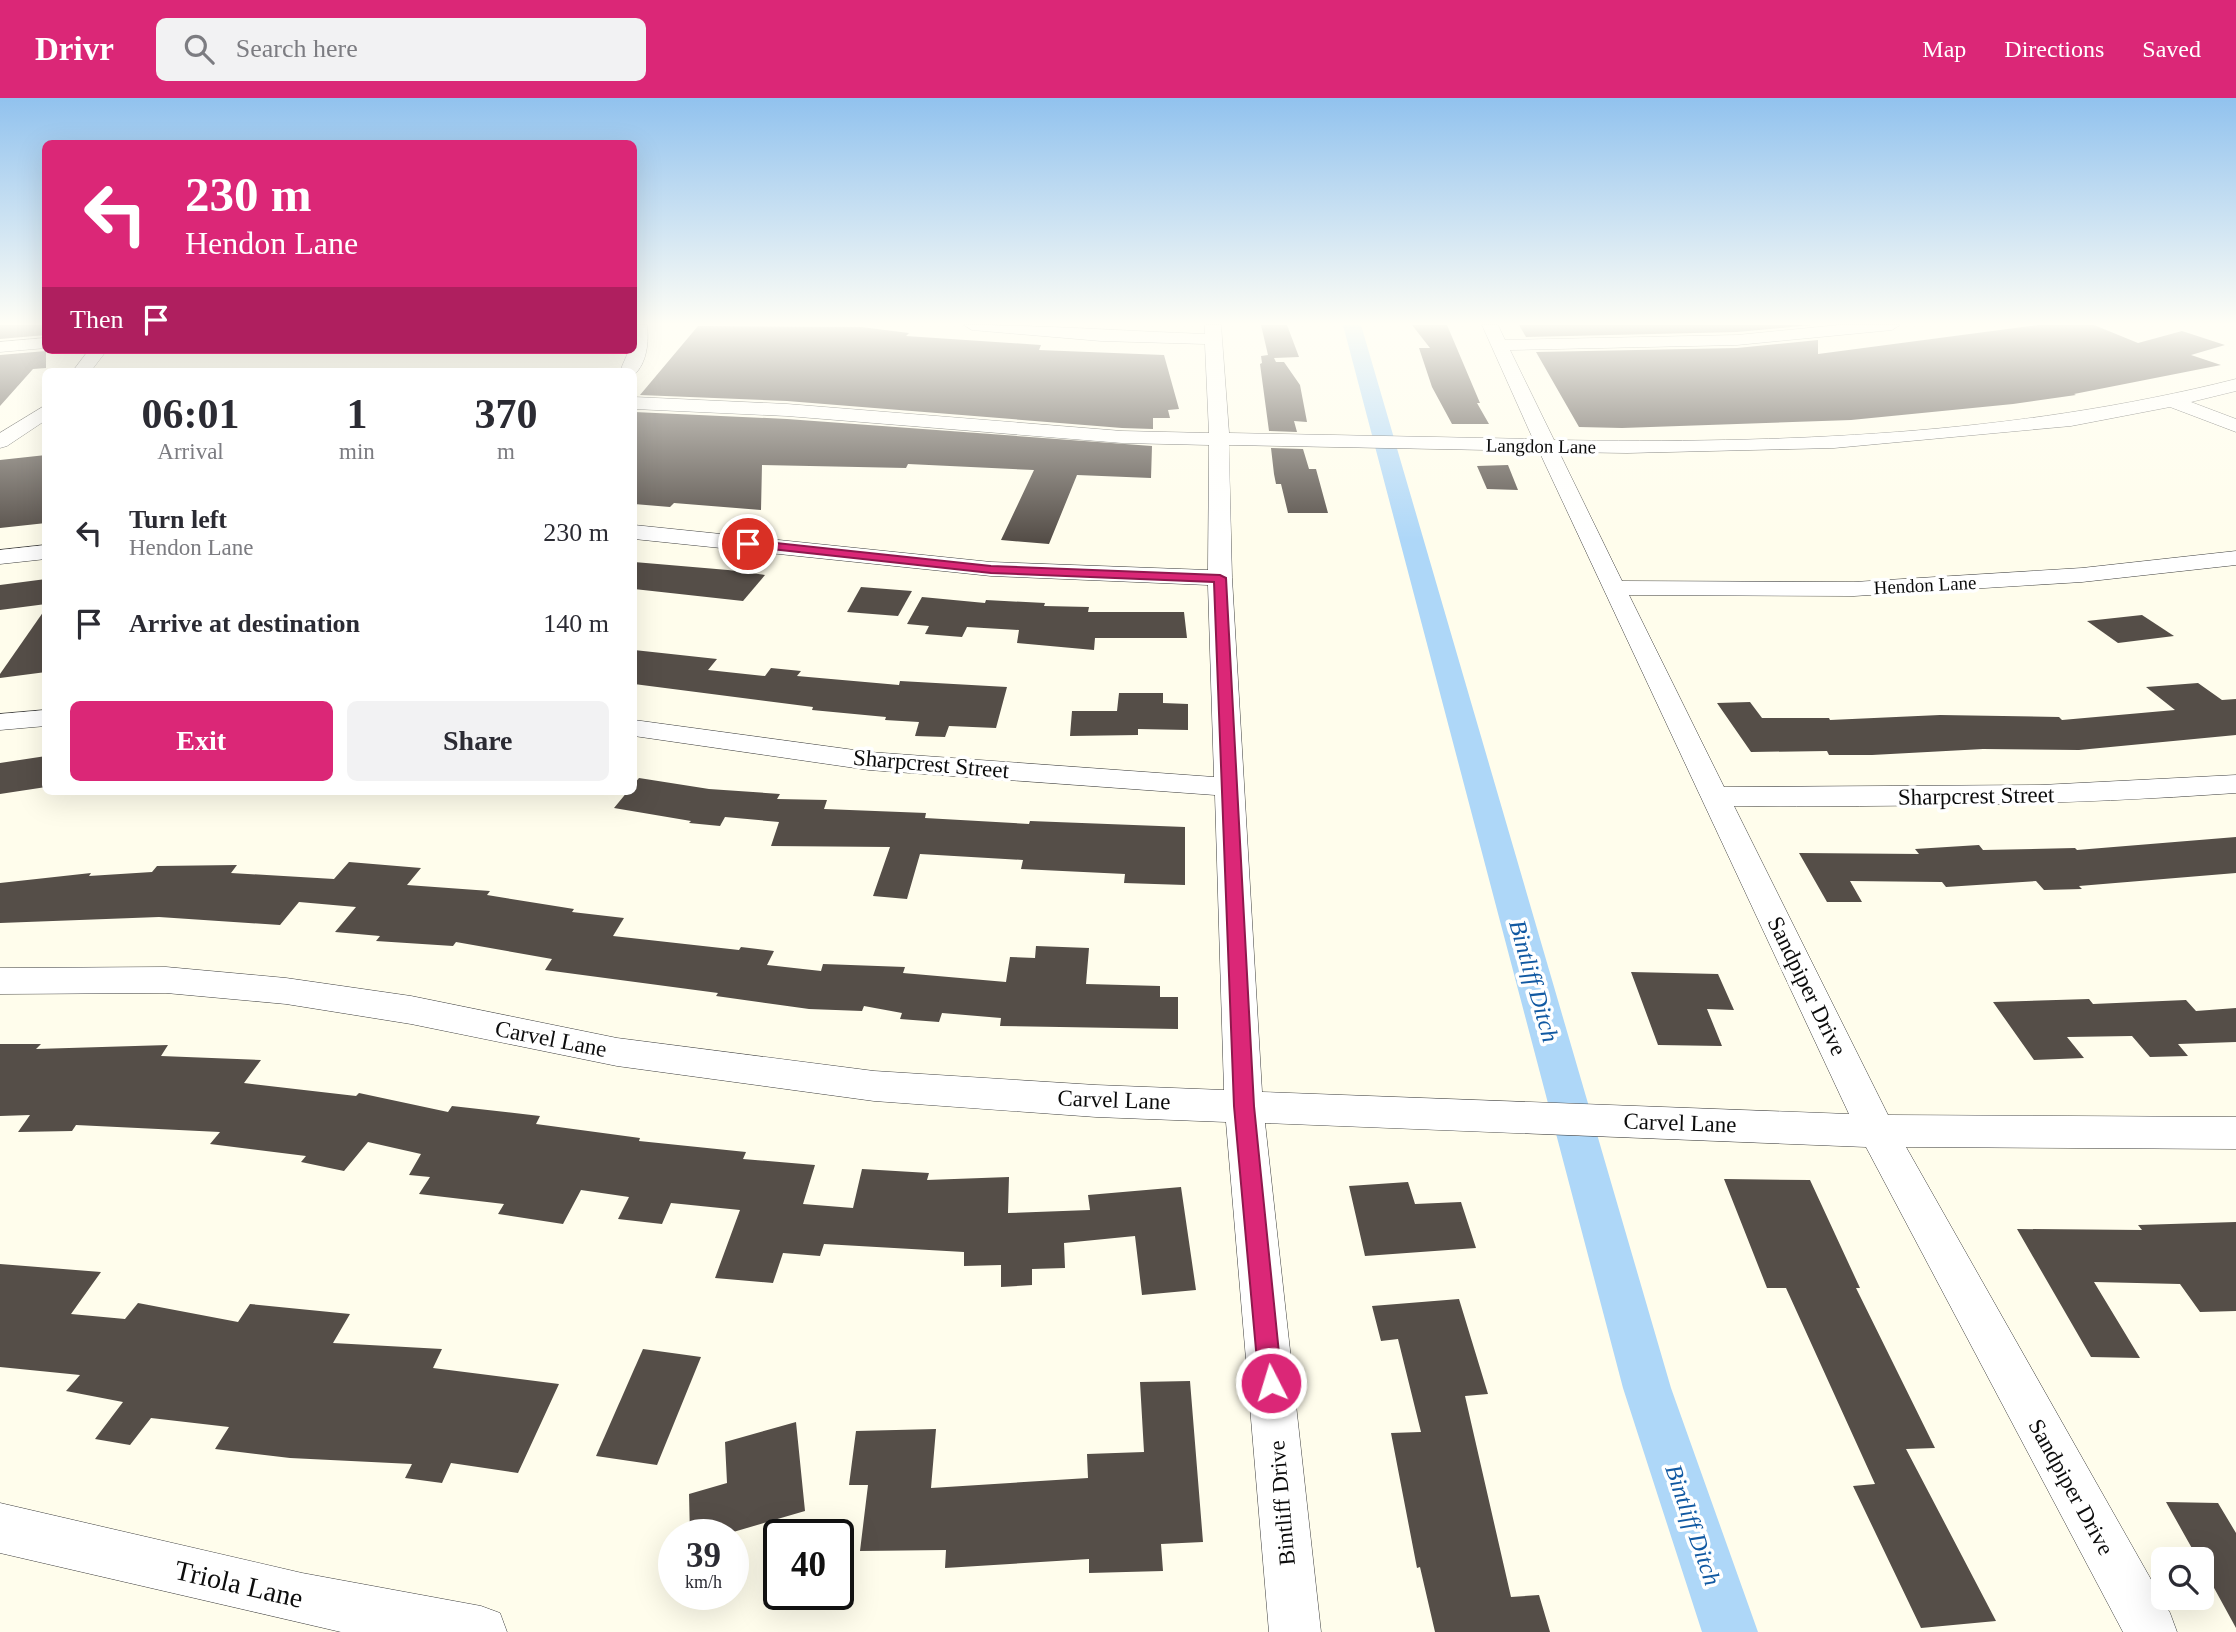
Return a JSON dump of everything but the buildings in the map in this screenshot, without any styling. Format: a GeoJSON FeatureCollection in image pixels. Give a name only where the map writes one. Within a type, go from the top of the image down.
{"type":"FeatureCollection","features":[{"type":"Feature","properties":{"kind":"street","name":"Bintliff Drive"},"geometry":{"type":"LineString","coordinates":[[1217,397],[1220,578],[1244,1106],[1294,1632]]}},
{"type":"Feature","properties":{"kind":"street","name":"Sandpiper Drive"},"geometry":{"type":"LineString","coordinates":[[1525,397],[1613,588],[1877,1131],[2151,1632]]}},
{"type":"Feature","properties":{"kind":"street","name":"Langdon Lane"},"geometry":{"type":"LineString","coordinates":[[637,403],[787,410],[1122,437],[1549,447],[1731,446],[1834,442],[2071,419],[2190,397]]}},
{"type":"Feature","properties":{"kind":"street"},"geometry":{"type":"LineString","coordinates":[[2172,401],[2236,426]]}},
{"type":"Feature","properties":{"kind":"street"},"geometry":{"type":"LineString","coordinates":[[1,441],[42,414]]}},
{"type":"Feature","properties":{"kind":"street"},"geometry":{"type":"LineString","coordinates":[[1,441],[42,436]]}},
{"type":"Feature","properties":{"kind":"street"},"geometry":{"type":"LineString","coordinates":[[637,532],[991,569],[1220,578]]}},
{"type":"Feature","properties":{"kind":"street"},"geometry":{"type":"LineString","coordinates":[[0,557],[42,552]]}},
{"type":"Feature","properties":{"kind":"street","name":"Hendon Lane"},"geometry":{"type":"LineString","coordinates":[[1613,588],[1854,589],[2082,575],[2236,558]]}},
{"type":"Feature","properties":{"kind":"street"},"geometry":{"type":"LineString","coordinates":[[0,722],[42,718]]}},
{"type":"Feature","properties":{"kind":"street","name":"Sharpcrest Street"},"geometry":{"type":"LineString","coordinates":[[637,728],[869,761],[1230,787]]}},
{"type":"Feature","properties":{"kind":"street","name":"Sharpcrest Street"},"geometry":{"type":"LineString","coordinates":[[1716,796],[1929,798],[2130,793],[2236,784]]}},
{"type":"Feature","properties":{"kind":"street","name":"Carvel Lane"},"geometry":{"type":"LineString","coordinates":[[0,981],[166,980],[286,991],[411,1010],[617,1052],[874,1086],[1096,1101],[1877,1131],[2236,1133]]}},
{"type":"Feature","properties":{"kind":"street","name":"Triola Lane"},"geometry":{"type":"LineString","coordinates":[[0,1528],[302,1599],[481,1632]]}},
{"type":"Feature","properties":{"kind":"waterway","name":"Bintliff Ditch"},"geometry":{"type":"LineString","coordinates":[[1372,397],[1647,1388],[1730,1632]]}},
{"type":"Feature","properties":{"kind":"route"},"geometry":{"type":"LineString","coordinates":[[748,544],[991,569],[1220,578],[1244,1106],[1271,1383]]}}]}
